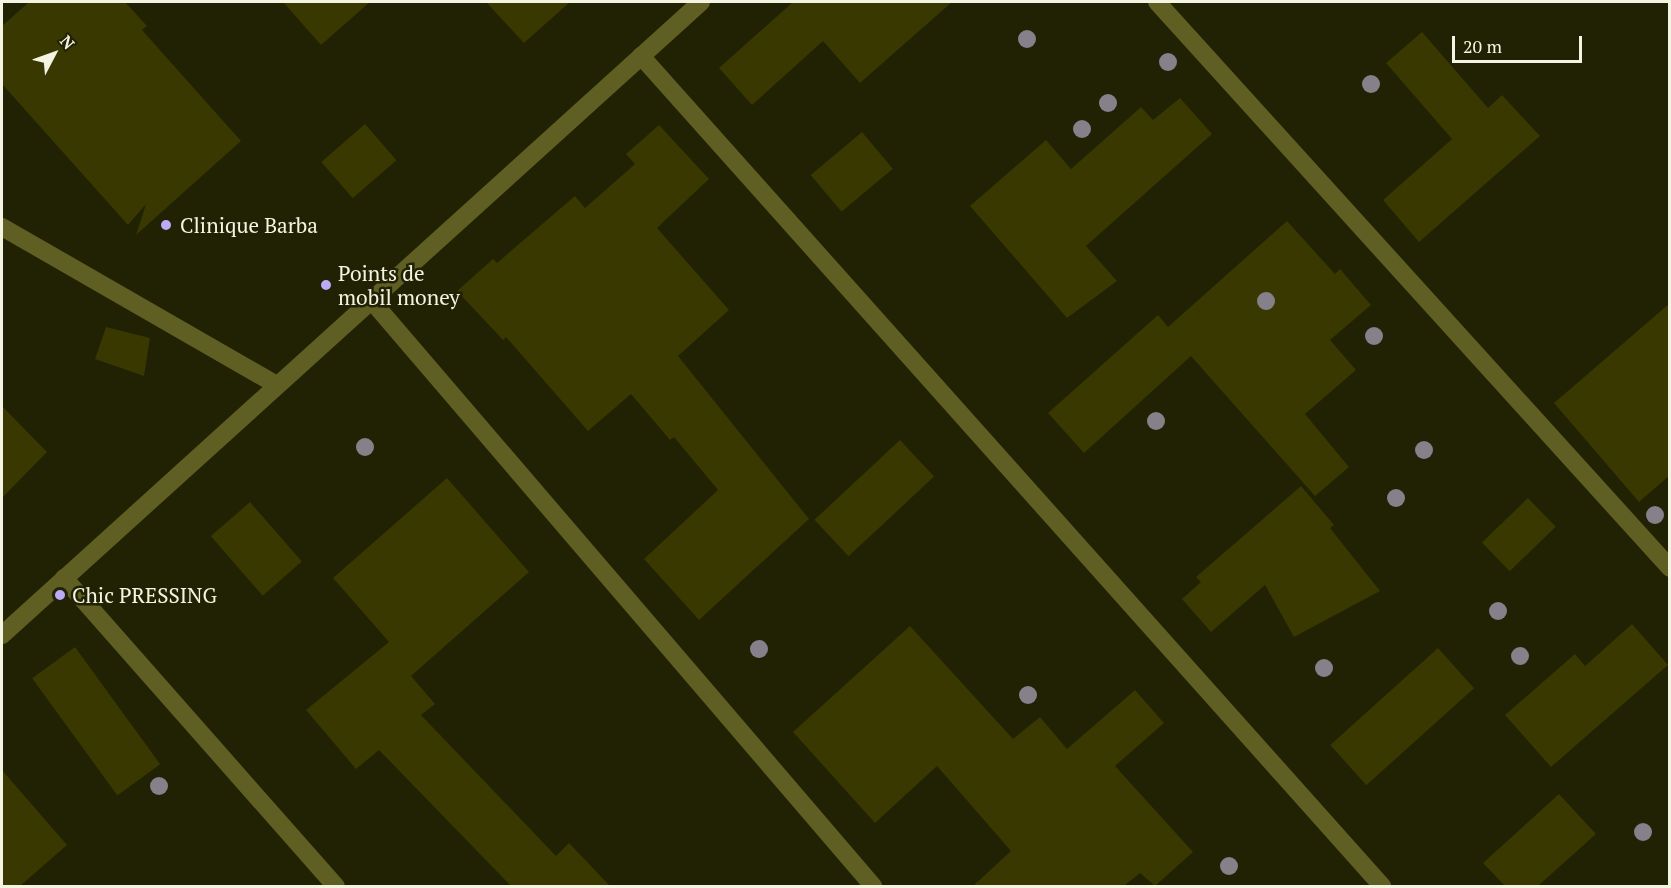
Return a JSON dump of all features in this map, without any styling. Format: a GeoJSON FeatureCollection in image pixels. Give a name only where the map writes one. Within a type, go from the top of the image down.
{"type":"FeatureCollection","features":[{"type":"Feature","properties":{"kind":"street"},"geometry":{"type":"LineString","coordinates":[[2,635],[701,2]]}},
{"type":"Feature","properties":{"kind":"street"},"geometry":{"type":"LineString","coordinates":[[1157,2],[1670,568]]}},
{"type":"Feature","properties":{"kind":"street"},"geometry":{"type":"LineString","coordinates":[[640,56],[1382,886]]}},
{"type":"Feature","properties":{"kind":"street"},"geometry":{"type":"LineString","coordinates":[[2,227],[278,385]]}},
{"type":"Feature","properties":{"kind":"street"},"geometry":{"type":"LineString","coordinates":[[371,300],[873,886]]}},
{"type":"Feature","properties":{"kind":"street"},"geometry":{"type":"LineString","coordinates":[[64,578],[336,886]]}},
{"type":"Feature","properties":{"kind":"building"},"geometry":{"type":"Polygon","coordinates":[[[29,2],[125,2],[147,26],[142,30],[241,141],[136,235],[146,204],[128,225],[2,84],[2,26],[29,2]]]}},
{"type":"Feature","properties":{"kind":"building"},"geometry":{"type":"Polygon","coordinates":[[[283,2],[370,2],[321,45],[283,2]]]}},
{"type":"Feature","properties":{"kind":"building"},"geometry":{"type":"Polygon","coordinates":[[[486,2],[570,2],[524,43],[486,2]]]}},
{"type":"Feature","properties":{"kind":"building"},"geometry":{"type":"Polygon","coordinates":[[[793,2],[952,2],[860,83],[823,41],[752,105],[719,68],[793,2]]]}},
{"type":"Feature","properties":{"kind":"building"},"geometry":{"type":"Polygon","coordinates":[[[1422,32],[1488,108],[1502,95],[1540,136],[1419,242],[1383,200],[1452,139],[1386,63],[1422,32]]]}},
{"type":"Feature","properties":{"kind":"building"},"geometry":{"type":"Polygon","coordinates":[[[1180,98],[1212,134],[1086,246],[1117,281],[1067,318],[970,206],[1046,140],[1071,169],[1141,107],[1153,120],[1180,98]]]}},
{"type":"Feature","properties":{"kind":"building"},"geometry":{"type":"Polygon","coordinates":[[[365,124],[396,160],[353,198],[321,162],[365,124]]]}},
{"type":"Feature","properties":{"kind":"building"},"geometry":{"type":"Polygon","coordinates":[[[659,125],[709,179],[657,228],[729,310],[678,356],[809,519],[699,620],[644,559],[718,490],[674,437],[670,440],[631,394],[588,431],[506,337],[503,340],[457,291],[493,259],[497,263],[575,196],[585,208],[635,164],[626,154],[659,125]]]}},
{"type":"Feature","properties":{"kind":"building"},"geometry":{"type":"Polygon","coordinates":[[[862,132],[893,169],[842,212],[811,175],[862,132]]]}},
{"type":"Feature","properties":{"kind":"building"},"geometry":{"type":"Polygon","coordinates":[[[1287,221],[1335,274],[1340,269],[1371,305],[1330,340],[1356,370],[1305,414],[1349,467],[1315,496],[1191,356],[1084,453],[1048,413],[1158,315],[1168,327],[1287,221]]]}},
{"type":"Feature","properties":{"kind":"building"},"geometry":{"type":"Polygon","coordinates":[[[1670,303],[1670,475],[1639,502],[1554,403],[1670,303]]]}},
{"type":"Feature","properties":{"kind":"building"},"geometry":{"type":"Polygon","coordinates":[[[106,327],[150,338],[144,376],[95,359],[106,327]]]}},
{"type":"Feature","properties":{"kind":"building"},"geometry":{"type":"Polygon","coordinates":[[[2,406],[47,452],[2,498],[2,406]]]}},
{"type":"Feature","properties":{"kind":"building"},"geometry":{"type":"Polygon","coordinates":[[[900,440],[934,477],[849,556],[814,520],[900,440]]]}},
{"type":"Feature","properties":{"kind":"building"},"geometry":{"type":"Polygon","coordinates":[[[447,478],[529,572],[411,676],[435,704],[421,715],[556,856],[569,843],[610,886],[511,886],[379,750],[356,769],[306,710],[389,642],[333,578],[447,478]]]}},
{"type":"Feature","properties":{"kind":"building"},"geometry":{"type":"Polygon","coordinates":[[[1301,486],[1334,525],[1330,528],[1380,591],[1294,637],[1265,585],[1211,632],[1182,599],[1201,582],[1196,577],[1301,486]]]}},
{"type":"Feature","properties":{"kind":"building"},"geometry":{"type":"Polygon","coordinates":[[[1528,498],[1556,527],[1510,571],[1482,542],[1528,498]]]}},
{"type":"Feature","properties":{"kind":"building"},"geometry":{"type":"Polygon","coordinates":[[[250,502],[302,562],[263,596],[211,536],[250,502]]]}},
{"type":"Feature","properties":{"kind":"building"},"geometry":{"type":"Polygon","coordinates":[[[1632,624],[1668,665],[1551,767],[1505,715],[1575,654],[1585,666],[1632,624]]]}},
{"type":"Feature","properties":{"kind":"building"},"geometry":{"type":"Polygon","coordinates":[[[910,626],[1013,739],[1040,717],[1067,749],[1135,690],[1164,723],[1115,766],[1193,852],[1155,886],[1140,873],[1124,886],[973,886],[1011,851],[937,766],[875,823],[793,732],[910,626]]]}},
{"type":"Feature","properties":{"kind":"building"},"geometry":{"type":"Polygon","coordinates":[[[75,647],[160,764],[117,795],[32,678],[75,647]]]}},
{"type":"Feature","properties":{"kind":"building"},"geometry":{"type":"Polygon","coordinates":[[[1438,648],[1474,688],[1366,785],[1330,745],[1438,648]]]}},
{"type":"Feature","properties":{"kind":"building"},"geometry":{"type":"Polygon","coordinates":[[[2,770],[67,845],[20,886],[2,886],[2,770]]]}},
{"type":"Feature","properties":{"kind":"building"},"geometry":{"type":"Polygon","coordinates":[[[1559,794],[1596,834],[1538,886],[1505,886],[1483,863],[1559,794]]]}},
{"type":"Feature","properties":{"kind":"place","name":"Clinique Barba"},"geometry":{"type":"Point","coordinates":[166,225]}},
{"type":"Feature","properties":{"kind":"place","name":"Points de mobil money"},"geometry":{"type":"Point","coordinates":[326,285]}},
{"type":"Feature","properties":{"kind":"place","name":"Chic PRESSING"},"geometry":{"type":"Point","coordinates":[60,595]}}]}
